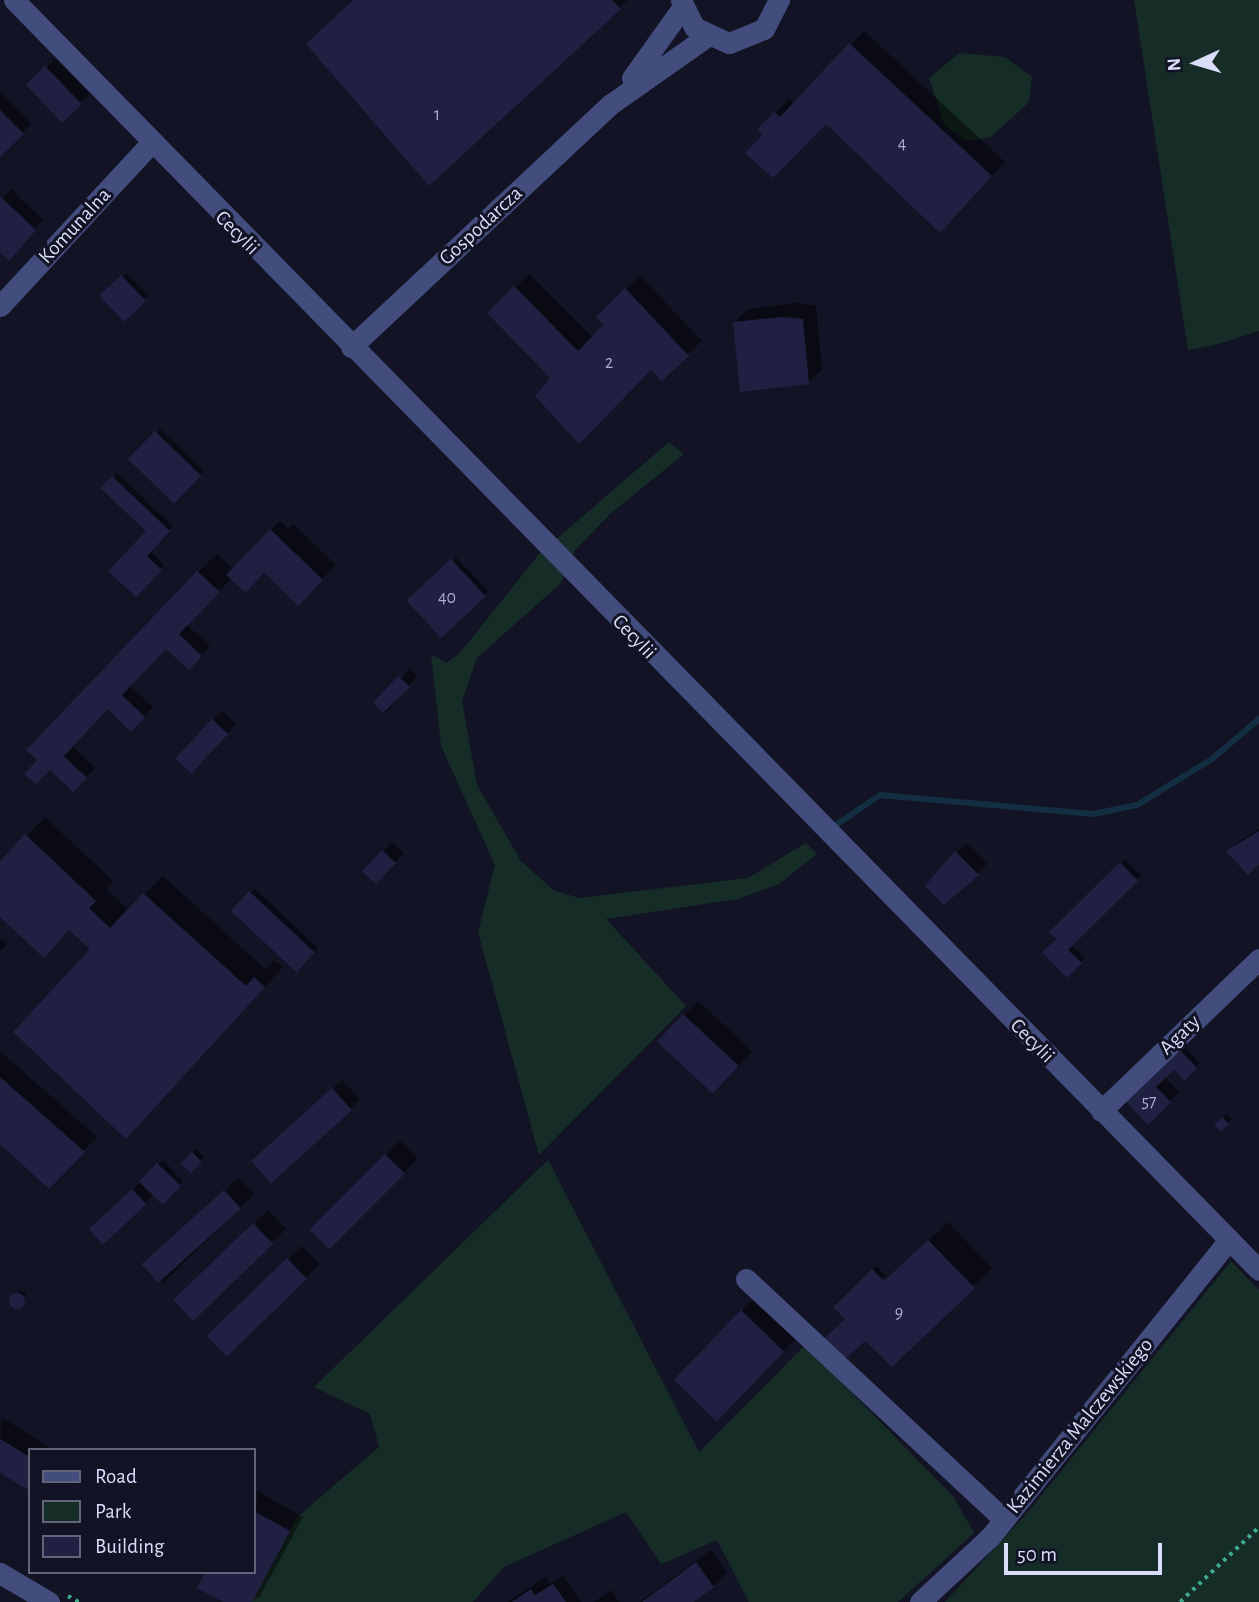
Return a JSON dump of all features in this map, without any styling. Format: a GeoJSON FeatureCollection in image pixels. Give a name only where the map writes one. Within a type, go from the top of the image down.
{"type":"FeatureCollection","features":[{"type":"Feature","properties":{"kind":"street","name":"Cecylii"},"geometry":{"type":"LineString","coordinates":[[14,0],[149,145],[1259,1270]]}},
{"type":"Feature","properties":{"kind":"street"},"geometry":{"type":"LineString","coordinates":[[706,37],[729,43],[752,37],[769,23],[779,0]]}},
{"type":"Feature","properties":{"kind":"street","name":"Gospodarcza"},"geometry":{"type":"LineString","coordinates":[[351,347],[611,104],[706,37],[682,4],[611,104]]}},
{"type":"Feature","properties":{"kind":"street","name":"Komunalna"},"geometry":{"type":"LineString","coordinates":[[0,306],[149,145]]}},
{"type":"Feature","properties":{"kind":"street","name":"Agaty"},"geometry":{"type":"LineString","coordinates":[[1101,1111],[1259,959]]}},
{"type":"Feature","properties":{"kind":"street","name":"Kazimierza Malczewskiego"},"geometry":{"type":"LineString","coordinates":[[920,1602],[1004,1520],[1230,1240]]}},
{"type":"Feature","properties":{"kind":"street"},"geometry":{"type":"LineString","coordinates":[[746,1279],[1004,1520]]}},
{"type":"Feature","properties":{"kind":"street"},"geometry":{"type":"LineString","coordinates":[[0,1573],[49,1602]]}},
{"type":"Feature","properties":{"kind":"path"},"geometry":{"type":"LineString","coordinates":[[1181,1602],[1259,1527]]}},
{"type":"Feature","properties":{"kind":"green space"},"geometry":{"type":"Polygon","coordinates":[[[1134,0],[1259,0],[1259,331],[1215,345],[1188,350],[1134,0]]]}},
{"type":"Feature","properties":{"kind":"green space"},"geometry":{"type":"Polygon","coordinates":[[[959,53],[1005,57],[1032,77],[1029,102],[991,137],[967,141],[945,126],[929,78],[959,53]]]}},
{"type":"Feature","properties":{"kind":"green space"},"geometry":{"type":"Polygon","coordinates":[[[669,442],[684,454],[610,514],[575,550],[561,583],[477,658],[462,701],[477,785],[521,861],[553,890],[579,898],[748,878],[806,843],[817,854],[779,884],[738,899],[606,919],[686,1006],[539,1155],[478,932],[495,865],[441,746],[431,654],[446,663],[459,654],[539,554],[669,442]]]}},
{"type":"Feature","properties":{"kind":"green space"},"geometry":{"type":"Polygon","coordinates":[[[548,1160],[699,1452],[805,1345],[953,1496],[974,1533],[898,1602],[749,1602],[717,1540],[661,1564],[626,1512],[504,1567],[473,1602],[251,1602],[297,1517],[379,1447],[370,1414],[314,1387],[548,1160]]]}},
{"type":"Feature","properties":{"kind":"green space"},"geometry":{"type":"Polygon","coordinates":[[[1231,1261],[1259,1290],[1259,1602],[945,1602],[1028,1512],[1231,1261]]]}},
{"type":"Feature","properties":{"kind":"building"},"geometry":{"type":"Polygon","coordinates":[[[353,0],[612,0],[621,9],[429,186],[306,44],[353,0]]]}},
{"type":"Feature","properties":{"kind":"building"},"geometry":{"type":"Polygon","coordinates":[[[849,43],[992,176],[940,233],[826,124],[773,178],[745,153],[763,135],[757,129],[774,112],[780,117],[849,43]]]}},
{"type":"Feature","properties":{"kind":"building"},"geometry":{"type":"Polygon","coordinates":[[[45,66],[82,104],[62,123],[26,85],[45,66]]]}},
{"type":"Feature","properties":{"kind":"building"},"geometry":{"type":"Polygon","coordinates":[[[0,110],[24,134],[0,157],[0,110]]]}},
{"type":"Feature","properties":{"kind":"building"},"geometry":{"type":"Polygon","coordinates":[[[0,196],[36,230],[9,261],[0,252],[0,196]]]}},
{"type":"Feature","properties":{"kind":"building"},"geometry":{"type":"Polygon","coordinates":[[[121,275],[146,301],[124,322],[99,296],[121,275]]]}},
{"type":"Feature","properties":{"kind":"building"},"geometry":{"type":"Polygon","coordinates":[[[514,286],[578,351],[603,325],[596,317],[625,288],[689,356],[662,381],[651,370],[579,444],[535,396],[550,378],[487,313],[514,286]]]}},
{"type":"Feature","properties":{"kind":"building"},"geometry":{"type":"Polygon","coordinates":[[[782,317],[803,319],[809,384],[740,392],[733,322],[782,317]]]}},
{"type":"Feature","properties":{"kind":"building"},"geometry":{"type":"Polygon","coordinates":[[[155,431],[201,475],[174,504],[128,459],[155,431]]]}},
{"type":"Feature","properties":{"kind":"building"},"geometry":{"type":"Polygon","coordinates":[[[112,476],[170,531],[147,556],[162,570],[136,597],[108,571],[146,531],[100,488],[112,476]]]}},
{"type":"Feature","properties":{"kind":"building"},"geometry":{"type":"Polygon","coordinates":[[[270,529],[323,580],[298,606],[264,572],[246,593],[226,575],[270,529]]]}},
{"type":"Feature","properties":{"kind":"building"},"geometry":{"type":"Polygon","coordinates":[[[451,559],[486,596],[441,638],[406,601],[451,559]]]}},
{"type":"Feature","properties":{"kind":"building"},"geometry":{"type":"Polygon","coordinates":[[[197,571],[220,592],[179,634],[202,656],[189,670],[166,649],[122,695],[145,717],[131,732],[108,709],[64,756],[87,778],[73,792],[50,770],[36,784],[24,774],[37,760],[26,750],[197,571]]]}},
{"type":"Feature","properties":{"kind":"building"},"geometry":{"type":"Polygon","coordinates":[[[398,676],[410,687],[383,713],[373,703],[398,676]]]}},
{"type":"Feature","properties":{"kind":"building"},"geometry":{"type":"Polygon","coordinates":[[[212,719],[228,734],[191,773],[175,758],[212,719]]]}},
{"type":"Feature","properties":{"kind":"building"},"geometry":{"type":"Polygon","coordinates":[[[1259,831],[1259,864],[1248,875],[1226,851],[1259,831]]]}},
{"type":"Feature","properties":{"kind":"building"},"geometry":{"type":"Polygon","coordinates":[[[25,834],[96,901],[89,908],[110,928],[143,893],[246,986],[254,977],[265,987],[126,1139],[13,1032],[90,949],[69,930],[44,958],[0,917],[0,861],[25,834]]]}},
{"type":"Feature","properties":{"kind":"building"},"geometry":{"type":"Polygon","coordinates":[[[382,850],[396,863],[376,884],[362,871],[382,850]]]}},
{"type":"Feature","properties":{"kind":"building"},"geometry":{"type":"Polygon","coordinates":[[[955,851],[979,875],[944,905],[925,886],[955,851]]]}},
{"type":"Feature","properties":{"kind":"building"},"geometry":{"type":"Polygon","coordinates":[[[1120,862],[1138,881],[1068,950],[1082,963],[1067,978],[1042,952],[1056,939],[1049,932],[1120,862]]]}},
{"type":"Feature","properties":{"kind":"building"},"geometry":{"type":"Polygon","coordinates":[[[249,891],[315,952],[296,972],[231,911],[249,891]]]}},
{"type":"Feature","properties":{"kind":"building"},"geometry":{"type":"Polygon","coordinates":[[[683,1014],[739,1066],[713,1094],[657,1042],[683,1014]]]}},
{"type":"Feature","properties":{"kind":"building"},"geometry":{"type":"Polygon","coordinates":[[[1180,1050],[1197,1068],[1184,1081],[1174,1070],[1156,1087],[1171,1102],[1148,1125],[1126,1102],[1180,1050]]]}},
{"type":"Feature","properties":{"kind":"building"},"geometry":{"type":"Polygon","coordinates":[[[0,1077],[85,1152],[49,1189],[0,1144],[0,1077]]]}},
{"type":"Feature","properties":{"kind":"building"},"geometry":{"type":"Polygon","coordinates":[[[332,1088],[352,1110],[271,1183],[251,1161],[332,1088]]]}},
{"type":"Feature","properties":{"kind":"building"},"geometry":{"type":"Polygon","coordinates":[[[1222,1117],[1229,1124],[1221,1132],[1214,1125],[1222,1117]]]}},
{"type":"Feature","properties":{"kind":"building"},"geometry":{"type":"Polygon","coordinates":[[[192,1152],[202,1162],[191,1173],[181,1163],[192,1152]]]}},
{"type":"Feature","properties":{"kind":"building"},"geometry":{"type":"Polygon","coordinates":[[[385,1154],[405,1174],[329,1249],[309,1230],[385,1154]]]}},
{"type":"Feature","properties":{"kind":"building"},"geometry":{"type":"Polygon","coordinates":[[[157,1163],[181,1186],[163,1205],[139,1182],[157,1163]]]}},
{"type":"Feature","properties":{"kind":"building"},"geometry":{"type":"Polygon","coordinates":[[[132,1189],[146,1204],[103,1245],[89,1229],[132,1189]]]}},
{"type":"Feature","properties":{"kind":"building"},"geometry":{"type":"Polygon","coordinates":[[[224,1190],[241,1209],[158,1283],[142,1264],[224,1190]]]}},
{"type":"Feature","properties":{"kind":"building"},"geometry":{"type":"Polygon","coordinates":[[[253,1223],[273,1244],[193,1321],[173,1300],[253,1223]]]}},
{"type":"Feature","properties":{"kind":"building"},"geometry":{"type":"Polygon","coordinates":[[[928,1240],[975,1288],[892,1367],[865,1341],[844,1360],[824,1339],[845,1319],[833,1307],[872,1269],[884,1281],[928,1240]]]}},
{"type":"Feature","properties":{"kind":"building"},"geometry":{"type":"Polygon","coordinates":[[[287,1258],[307,1279],[227,1357],[206,1336],[287,1258]]]}},
{"type":"Feature","properties":{"kind":"building"},"geometry":{"type":"Polygon","coordinates":[[[17,1293],[25,1301],[17,1309],[9,1301],[17,1293]]]}},
{"type":"Feature","properties":{"kind":"building"},"geometry":{"type":"Polygon","coordinates":[[[741,1310],[784,1352],[717,1421],[674,1380],[741,1310]]]}},
{"type":"Feature","properties":{"kind":"building"},"geometry":{"type":"Polygon","coordinates":[[[0,1439],[28,1456],[28,1490],[0,1473],[0,1439]]]}},
{"type":"Feature","properties":{"kind":"building"},"geometry":{"type":"Polygon","coordinates":[[[256,1512],[290,1531],[252,1602],[223,1602],[197,1588],[204,1574],[256,1574],[256,1512]]]}},
{"type":"Feature","properties":{"kind":"building"},"geometry":{"type":"Polygon","coordinates":[[[696,1562],[714,1587],[694,1602],[642,1602],[696,1562]]]}},
{"type":"Feature","properties":{"kind":"building"},"geometry":{"type":"Polygon","coordinates":[[[553,1584],[566,1602],[512,1602],[531,1589],[535,1595],[553,1584]]]}},
{"type":"Feature","properties":{"kind":"waterway"},"geometry":{"type":"LineString","coordinates":[[836,825],[880,795],[1093,814],[1137,805],[1212,759],[1259,719]]}}]}
